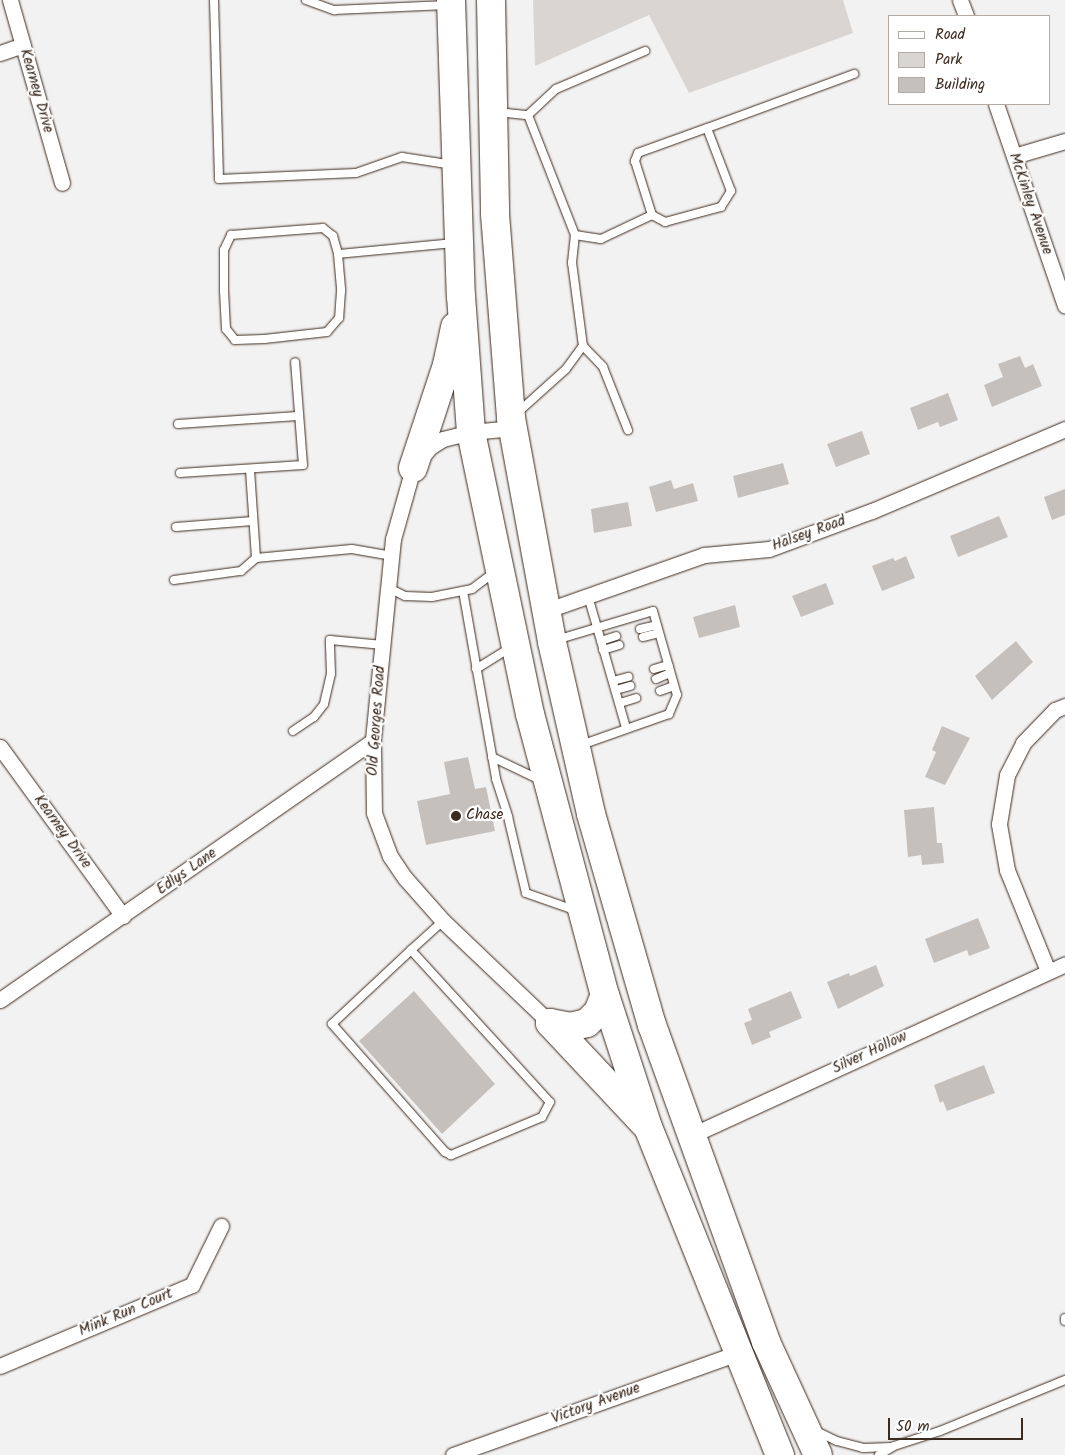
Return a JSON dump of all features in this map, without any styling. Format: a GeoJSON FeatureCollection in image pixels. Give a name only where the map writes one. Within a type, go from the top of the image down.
{"type":"FeatureCollection","features":[{"type":"Feature","properties":{"kind":"highway"},"geometry":{"type":"LineString","coordinates":[[490,0],[495,214],[512,423],[545,611],[591,814],[652,1025],[766,1342],[818,1455]]}},
{"type":"Feature","properties":{"kind":"highway"},"geometry":{"type":"LineString","coordinates":[[451,2],[461,296],[471,432],[530,714],[604,995],[648,1127],[780,1455]]}},
{"type":"Feature","properties":{"kind":"highway"},"geometry":{"type":"LineString","coordinates":[[413,468],[447,365],[461,296]]}},
{"type":"Feature","properties":{"kind":"highway"},"geometry":{"type":"LineString","coordinates":[[550,1023],[570,1027],[587,1023],[598,1012],[604,995]]}},
{"type":"Feature","properties":{"kind":"highway"},"geometry":{"type":"LineString","coordinates":[[550,1023],[648,1127]]}},
{"type":"Feature","properties":{"kind":"highway"},"geometry":{"type":"LineString","coordinates":[[740,1352],[766,1342]]}},
{"type":"Feature","properties":{"kind":"street","name":"Kearney Drive"},"geometry":{"type":"LineString","coordinates":[[10,0],[62,182]]}},
{"type":"Feature","properties":{"kind":"street"},"geometry":{"type":"LineString","coordinates":[[960,0],[966,15]]}},
{"type":"Feature","properties":{"kind":"street"},"geometry":{"type":"LineString","coordinates":[[0,53],[22,45]]}},
{"type":"Feature","properties":{"kind":"street","name":"McKinley Avenue"},"geometry":{"type":"LineString","coordinates":[[996,105],[1065,305]]}},
{"type":"Feature","properties":{"kind":"street"},"geometry":{"type":"LineString","coordinates":[[1014,156],[1065,140]]}},
{"type":"Feature","properties":{"kind":"street","name":"Old Georges Road"},"geometry":{"type":"LineString","coordinates":[[512,423],[436,442],[413,468],[393,539],[373,741],[374,813],[390,856],[405,878],[443,921],[550,1023]]}},
{"type":"Feature","properties":{"kind":"street","name":"Halsey Road"},"geometry":{"type":"LineString","coordinates":[[545,611],[704,555],[768,549],[872,511],[1065,429]]}},
{"type":"Feature","properties":{"kind":"street"},"geometry":{"type":"LineString","coordinates":[[1048,971],[1006,870],[999,824],[1007,775],[1023,743],[1055,710],[1065,706]]}},
{"type":"Feature","properties":{"kind":"street","name":"Edlys Lane"},"geometry":{"type":"LineString","coordinates":[[0,1000],[373,741]]}},
{"type":"Feature","properties":{"kind":"street","name":"Kearney Drive"},"geometry":{"type":"LineString","coordinates":[[0,747],[123,916]]}},
{"type":"Feature","properties":{"kind":"street","name":"Silver Hollow"},"geometry":{"type":"LineString","coordinates":[[692,1136],[1065,964]]}},
{"type":"Feature","properties":{"kind":"street","name":"Mink Run Court"},"geometry":{"type":"LineString","coordinates":[[0,1366],[192,1285],[221,1226]]}},
{"type":"Feature","properties":{"kind":"street","name":"Victory Avenue"},"geometry":{"type":"LineString","coordinates":[[453,1455],[740,1352]]}},
{"type":"Feature","properties":{"kind":"lane"},"geometry":{"type":"LineString","coordinates":[[214,0],[219,179],[356,172],[402,157],[456,166]]}},
{"type":"Feature","properties":{"kind":"lane"},"geometry":{"type":"LineString","coordinates":[[306,0],[334,10],[451,2]]}},
{"type":"Feature","properties":{"kind":"lane"},"geometry":{"type":"LineString","coordinates":[[493,112],[528,115],[556,89],[645,51]]}},
{"type":"Feature","properties":{"kind":"lane"},"geometry":{"type":"LineString","coordinates":[[707,128],[731,191],[721,207],[665,222],[652,215],[635,161],[638,153],[854,74]]}},
{"type":"Feature","properties":{"kind":"lane"},"geometry":{"type":"LineString","coordinates":[[528,115],[575,235],[572,263],[583,346],[603,368],[628,430]]}},
{"type":"Feature","properties":{"kind":"lane"},"geometry":{"type":"LineString","coordinates":[[575,235],[601,239],[652,215]]}},
{"type":"Feature","properties":{"kind":"lane"},"geometry":{"type":"LineString","coordinates":[[323,228],[333,236],[338,254],[341,291],[339,318],[327,332],[290,337],[235,340],[226,329],[224,250],[231,234],[323,228]]}},
{"type":"Feature","properties":{"kind":"lane"},"geometry":{"type":"LineString","coordinates":[[338,254],[459,243]]}},
{"type":"Feature","properties":{"kind":"lane"},"geometry":{"type":"LineString","coordinates":[[512,423],[566,369],[583,346]]}},
{"type":"Feature","properties":{"kind":"lane"},"geometry":{"type":"LineString","coordinates":[[180,473],[250,470],[304,465],[298,416],[295,362]]}},
{"type":"Feature","properties":{"kind":"lane"},"geometry":{"type":"LineString","coordinates":[[178,424],[298,416]]}},
{"type":"Feature","properties":{"kind":"lane"},"geometry":{"type":"LineString","coordinates":[[250,470],[256,558]]}},
{"type":"Feature","properties":{"kind":"lane"},"geometry":{"type":"LineString","coordinates":[[176,527],[253,521]]}},
{"type":"Feature","properties":{"kind":"lane"},"geometry":{"type":"LineString","coordinates":[[174,580],[241,571],[256,558],[352,549],[392,556]]}},
{"type":"Feature","properties":{"kind":"lane"},"geometry":{"type":"LineString","coordinates":[[388,588],[405,596],[432,597],[472,589],[499,569]]}},
{"type":"Feature","properties":{"kind":"lane"},"geometry":{"type":"LineString","coordinates":[[463,591],[492,757],[526,892],[583,914]]}},
{"type":"Feature","properties":{"kind":"lane"},"geometry":{"type":"LineString","coordinates":[[588,596],[626,728]]}},
{"type":"Feature","properties":{"kind":"lane"},"geometry":{"type":"LineString","coordinates":[[552,642],[652,611],[674,686],[676,696],[668,714],[576,747]]}},
{"type":"Feature","properties":{"kind":"lane"},"geometry":{"type":"LineString","coordinates":[[641,633],[658,629]]}},
{"type":"Feature","properties":{"kind":"lane"},"geometry":{"type":"LineString","coordinates":[[600,641],[616,636]]}},
{"type":"Feature","properties":{"kind":"lane"},"geometry":{"type":"LineString","coordinates":[[293,731],[314,717],[324,704],[331,674],[330,640],[383,646]]}},
{"type":"Feature","properties":{"kind":"lane"},"geometry":{"type":"LineString","coordinates":[[476,669],[515,645]]}},
{"type":"Feature","properties":{"kind":"lane"},"geometry":{"type":"LineString","coordinates":[[603,650],[619,645]]}},
{"type":"Feature","properties":{"kind":"lane"},"geometry":{"type":"LineString","coordinates":[[654,669],[668,664]]}},
{"type":"Feature","properties":{"kind":"lane"},"geometry":{"type":"LineString","coordinates":[[656,679],[670,673]]}},
{"type":"Feature","properties":{"kind":"lane"},"geometry":{"type":"LineString","coordinates":[[614,681],[628,677]]}},
{"type":"Feature","properties":{"kind":"lane"},"geometry":{"type":"LineString","coordinates":[[616,690],[630,686]]}},
{"type":"Feature","properties":{"kind":"lane"},"geometry":{"type":"LineString","coordinates":[[660,691],[674,686]]}},
{"type":"Feature","properties":{"kind":"lane"},"geometry":{"type":"LineString","coordinates":[[620,703],[636,698]]}},
{"type":"Feature","properties":{"kind":"lane"},"geometry":{"type":"LineString","coordinates":[[492,757],[548,784]]}},
{"type":"Feature","properties":{"kind":"lane"},"geometry":{"type":"LineString","coordinates":[[411,950],[550,1102],[542,1117],[451,1155],[445,1152],[332,1024],[411,950],[443,921]]}},
{"type":"Feature","properties":{"kind":"lane"},"geometry":{"type":"LineString","coordinates":[[879,1455],[894,1446],[940,1431],[1065,1380]]}},
{"type":"Feature","properties":{"kind":"lane"},"geometry":{"type":"LineString","coordinates":[[804,1424],[846,1444],[864,1448],[894,1446]]}},
{"type":"Feature","properties":{"kind":"green space"},"geometry":{"type":"Polygon","coordinates":[[[533,0],[843,0],[853,33],[689,93],[649,15],[535,66],[533,0]]]}},
{"type":"Feature","properties":{"kind":"building"},"geometry":{"type":"Polygon","coordinates":[[[1020,356],[1025,368],[1033,364],[1042,386],[992,407],[984,385],[1003,377],[998,364],[1020,356]]]}},
{"type":"Feature","properties":{"kind":"building"},"geometry":{"type":"Polygon","coordinates":[[[948,393],[958,420],[940,427],[938,422],[918,430],[910,408],[948,393]]]}},
{"type":"Feature","properties":{"kind":"building"},"geometry":{"type":"Polygon","coordinates":[[[862,431],[870,454],[836,467],[827,444],[862,431]]]}},
{"type":"Feature","properties":{"kind":"building"},"geometry":{"type":"Polygon","coordinates":[[[783,463],[789,484],[738,498],[733,476],[783,463]]]}},
{"type":"Feature","properties":{"kind":"building"},"geometry":{"type":"Polygon","coordinates":[[[671,480],[674,489],[693,483],[698,501],[656,512],[649,487],[671,480]]]}},
{"type":"Feature","properties":{"kind":"building"},"geometry":{"type":"Polygon","coordinates":[[[1065,489],[1065,515],[1052,520],[1044,497],[1065,489]]]}},
{"type":"Feature","properties":{"kind":"building"},"geometry":{"type":"Polygon","coordinates":[[[628,502],[632,526],[594,533],[591,509],[628,502]]]}},
{"type":"Feature","properties":{"kind":"building"},"geometry":{"type":"Polygon","coordinates":[[[999,516],[1008,537],[958,557],[950,536],[999,516]]]}},
{"type":"Feature","properties":{"kind":"building"},"geometry":{"type":"Polygon","coordinates":[[[906,556],[915,578],[882,591],[872,566],[893,558],[895,561],[906,556]]]}},
{"type":"Feature","properties":{"kind":"building"},"geometry":{"type":"Polygon","coordinates":[[[826,583],[834,604],[801,617],[792,596],[826,583]]]}},
{"type":"Feature","properties":{"kind":"building"},"geometry":{"type":"Polygon","coordinates":[[[735,605],[740,627],[699,638],[693,617],[735,605]]]}},
{"type":"Feature","properties":{"kind":"building"},"geometry":{"type":"Polygon","coordinates":[[[1016,641],[1033,662],[992,700],[975,676],[1016,641]]]}},
{"type":"Feature","properties":{"kind":"building"},"geometry":{"type":"Polygon","coordinates":[[[942,726],[970,738],[945,785],[925,777],[936,752],[932,750],[942,726]]]}},
{"type":"Feature","properties":{"kind":"building","name":"Chase"},"geometry":{"type":"Polygon","coordinates":[[[468,757],[475,789],[486,787],[495,831],[426,845],[417,801],[450,794],[444,762],[468,757]]]}},
{"type":"Feature","properties":{"kind":"building"},"geometry":{"type":"Polygon","coordinates":[[[934,807],[937,843],[942,843],[944,863],[922,865],[921,855],[908,857],[904,810],[934,807]]]}},
{"type":"Feature","properties":{"kind":"building"},"geometry":{"type":"Polygon","coordinates":[[[978,918],[990,948],[969,956],[967,950],[934,963],[925,939],[978,918]]]}},
{"type":"Feature","properties":{"kind":"building"},"geometry":{"type":"Polygon","coordinates":[[[876,965],[884,986],[838,1009],[827,982],[849,973],[850,976],[876,965]]]}},
{"type":"Feature","properties":{"kind":"building"},"geometry":{"type":"Polygon","coordinates":[[[414,991],[495,1084],[442,1134],[359,1041],[414,991]]]}},
{"type":"Feature","properties":{"kind":"building"},"geometry":{"type":"Polygon","coordinates":[[[791,991],[802,1018],[769,1032],[771,1037],[752,1045],[744,1023],[752,1020],[748,1009],[791,991]]]}},
{"type":"Feature","properties":{"kind":"building"},"geometry":{"type":"Polygon","coordinates":[[[984,1065],[995,1093],[947,1111],[943,1101],[940,1103],[934,1085],[984,1065]]]}},
{"type":"Feature","properties":{"kind":"place","name":"Chase"},"geometry":{"type":"Point","coordinates":[456,816]}}]}
